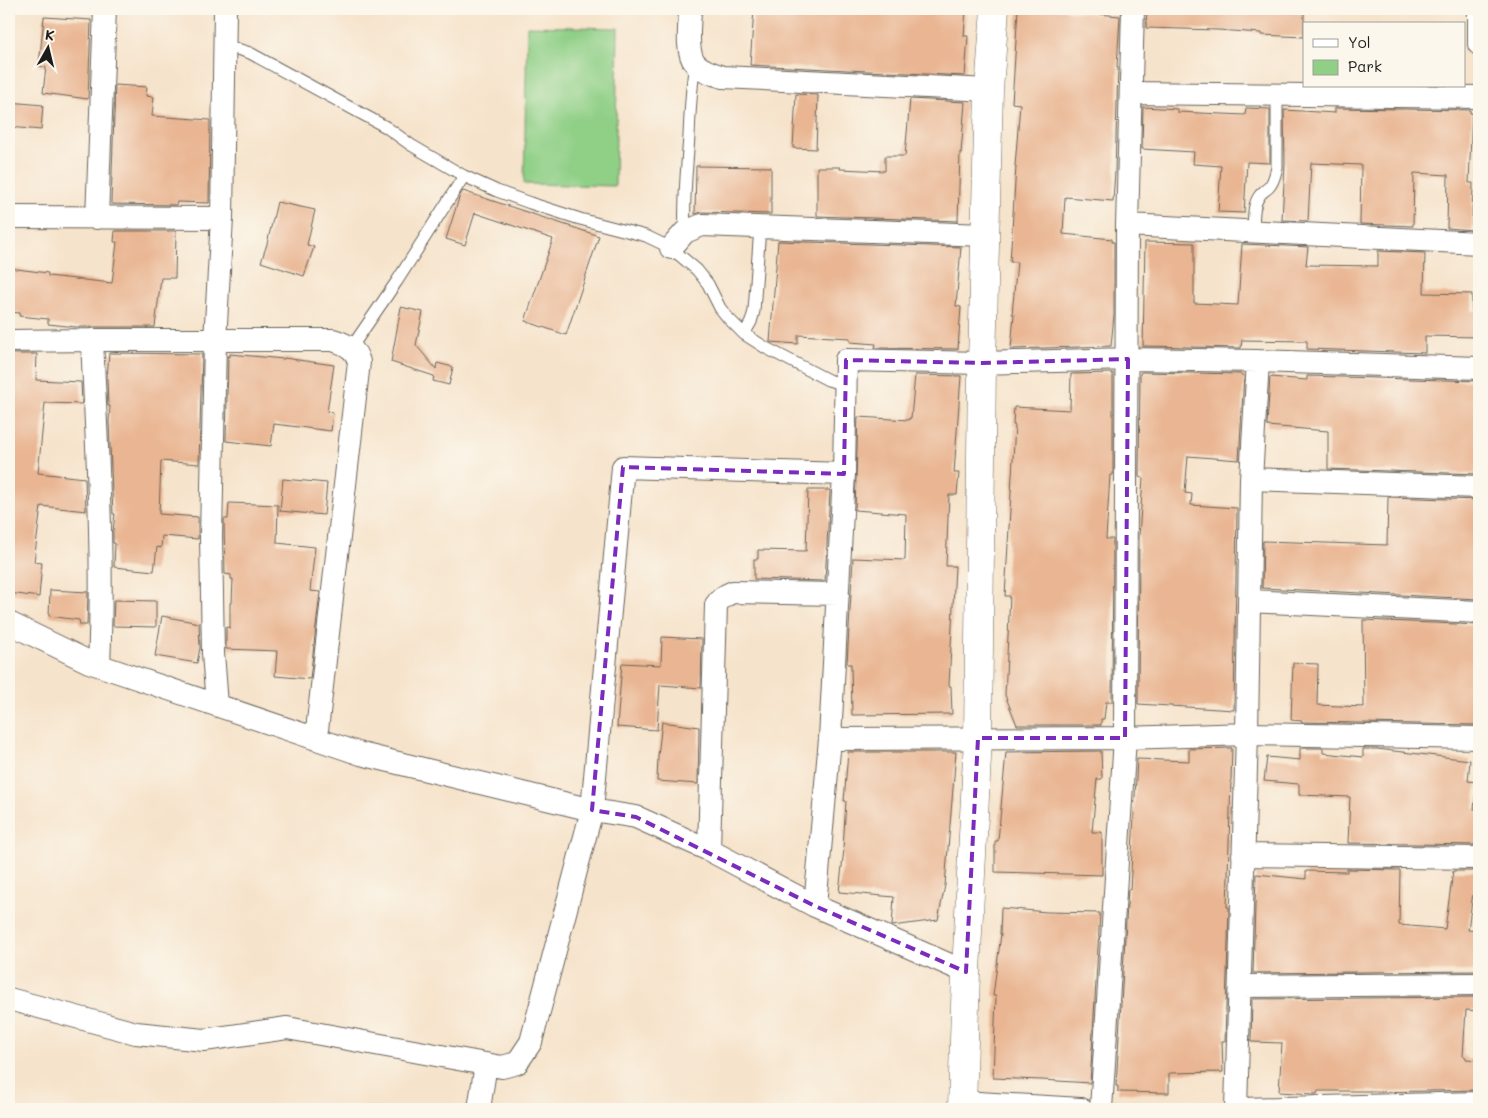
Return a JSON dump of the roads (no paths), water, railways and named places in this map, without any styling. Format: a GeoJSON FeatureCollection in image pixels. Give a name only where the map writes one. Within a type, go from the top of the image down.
{"type":"FeatureCollection","features":[{"type":"Feature","properties":{"kind":"street"},"geometry":{"type":"LineString","coordinates":[[97,218],[105,9]]}},
{"type":"Feature","properties":{"kind":"street"},"geometry":{"type":"LineString","coordinates":[[217,705],[213,653],[211,537],[214,341],[222,218],[226,9]]}},
{"type":"Feature","properties":{"kind":"street"},"geometry":{"type":"LineString","coordinates":[[690,9],[689,50],[696,64],[708,72],[723,77],[989,90]]}},
{"type":"Feature","properties":{"kind":"street"},"geometry":{"type":"LineString","coordinates":[[995,9],[989,90],[982,363],[978,738],[966,972],[962,1106],[1081,1109]]}},
{"type":"Feature","properties":{"kind":"street"},"geometry":{"type":"LineString","coordinates":[[1101,1109],[1125,738],[1128,359],[1127,225],[1133,9]]}},
{"type":"Feature","properties":{"kind":"street"},"geometry":{"type":"LineString","coordinates":[[1479,9],[1479,44]]}},
{"type":"Feature","properties":{"kind":"street"},"geometry":{"type":"LineString","coordinates":[[1131,93],[1479,97]]}},
{"type":"Feature","properties":{"kind":"street"},"geometry":{"type":"LineString","coordinates":[[9,217],[222,218]]}},
{"type":"Feature","properties":{"kind":"street"},"geometry":{"type":"LineString","coordinates":[[678,240],[702,225],[986,235]]}},
{"type":"Feature","properties":{"kind":"street"},"geometry":{"type":"LineString","coordinates":[[1127,225],[1479,243]]}},
{"type":"Feature","properties":{"kind":"street"},"geometry":{"type":"LineString","coordinates":[[92,340],[101,514],[99,666]]}},
{"type":"Feature","properties":{"kind":"street"},"geometry":{"type":"LineString","coordinates":[[9,341],[333,340],[351,348],[357,355],[360,362],[316,738]]}},
{"type":"Feature","properties":{"kind":"street"},"geometry":{"type":"LineString","coordinates":[[815,906],[830,739],[844,474],[846,360],[982,363],[1128,359],[1479,368]]}},
{"type":"Feature","properties":{"kind":"street"},"geometry":{"type":"LineString","coordinates":[[1236,1109],[1247,734],[1251,479],[1258,361]]}},
{"type":"Feature","properties":{"kind":"street"},"geometry":{"type":"LineString","coordinates":[[9,999],[136,1033],[204,1040],[287,1028],[502,1067],[517,1062],[531,1042],[592,810],[624,467],[844,474]]}},
{"type":"Feature","properties":{"kind":"street"},"geometry":{"type":"LineString","coordinates":[[1251,479],[1479,487]]}},
{"type":"Feature","properties":{"kind":"street"},"geometry":{"type":"LineString","coordinates":[[709,850],[716,605],[720,598],[732,592],[838,594]]}},
{"type":"Feature","properties":{"kind":"street"},"geometry":{"type":"LineString","coordinates":[[1249,601],[1479,612]]}},
{"type":"Feature","properties":{"kind":"street"},"geometry":{"type":"LineString","coordinates":[[9,623],[88,662],[361,754],[592,810],[636,817],[709,850],[815,906],[966,972]]}},
{"type":"Feature","properties":{"kind":"street"},"geometry":{"type":"LineString","coordinates":[[830,739],[1125,738],[1247,734],[1479,738]]}},
{"type":"Feature","properties":{"kind":"street"},"geometry":{"type":"LineString","coordinates":[[1243,855],[1479,858]]}},
{"type":"Feature","properties":{"kind":"street"},"geometry":{"type":"LineString","coordinates":[[1240,986],[1479,984]]}},
{"type":"Feature","properties":{"kind":"street"},"geometry":{"type":"LineString","coordinates":[[479,1109],[486,1064]]}},
{"type":"Feature","properties":{"kind":"street"},"geometry":{"type":"LineString","coordinates":[[1240,1109],[1440,1107],[1479,1104]]}},
{"type":"Feature","properties":{"kind":"lane"},"geometry":{"type":"LineString","coordinates":[[225,47],[250,53],[386,127],[411,145],[464,176],[497,191],[580,220],[646,236],[678,240]]}},
{"type":"Feature","properties":{"kind":"lane"},"geometry":{"type":"LineString","coordinates":[[696,64],[692,80],[684,218],[678,240],[708,284],[720,308],[744,334],[766,348],[828,380],[845,385]]}},
{"type":"Feature","properties":{"kind":"lane"},"geometry":{"type":"LineString","coordinates":[[1254,232],[1254,208],[1256,202],[1259,196],[1269,187],[1275,177],[1277,168],[1277,94]]}},
{"type":"Feature","properties":{"kind":"lane"},"geometry":{"type":"LineString","coordinates":[[351,348],[403,273],[464,176]]}},
{"type":"Feature","properties":{"kind":"lane"},"geometry":{"type":"LineString","coordinates":[[744,334],[751,322],[754,310],[760,227]]}}]}
